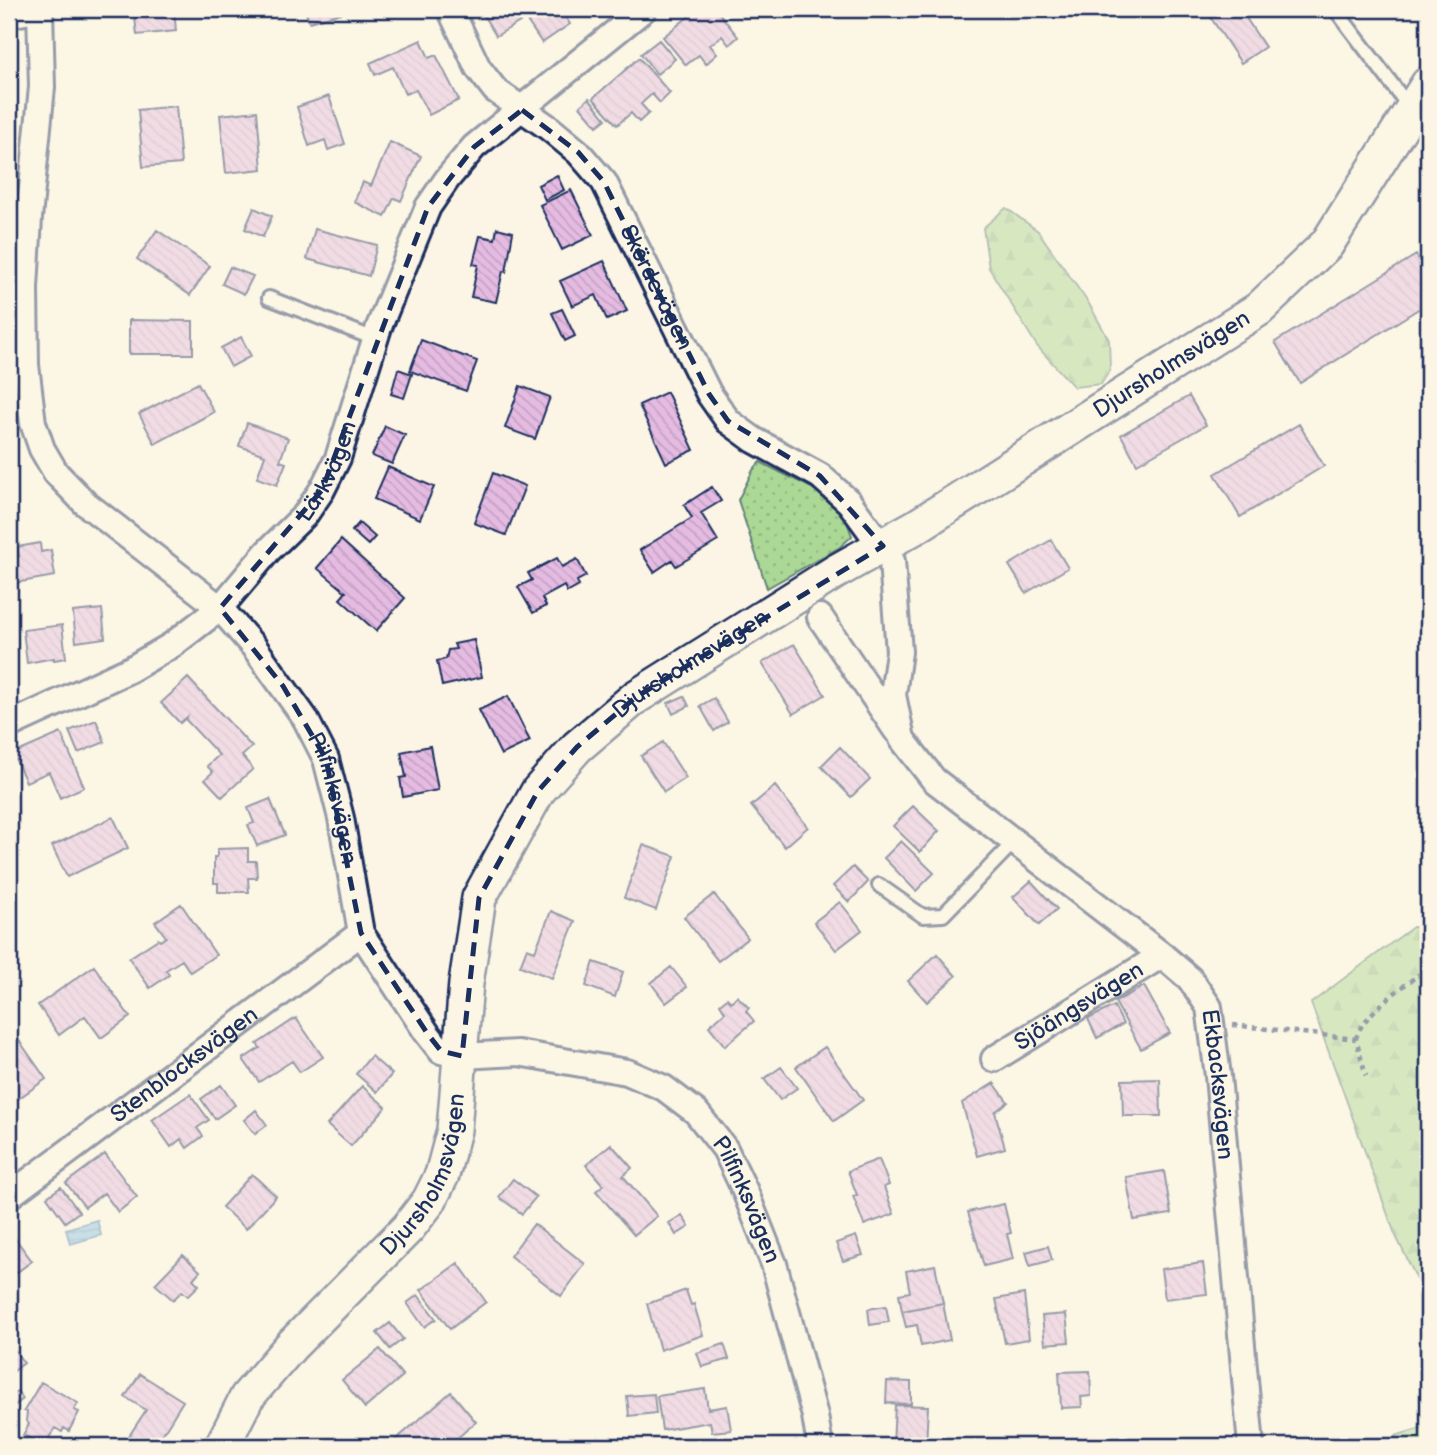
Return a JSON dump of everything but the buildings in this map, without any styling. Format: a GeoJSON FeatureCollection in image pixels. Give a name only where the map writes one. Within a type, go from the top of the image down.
{"type":"FeatureCollection","features":[{"type":"Feature","properties":{"kind":"street"},"geometry":{"type":"LineString","coordinates":[[9,15],[40,9]]}},
{"type":"Feature","properties":{"kind":"street","name":"Pilfinksvägen"},"geometry":{"type":"LineString","coordinates":[[40,9],[42,87],[25,288],[26,365],[33,424],[42,449],[56,473],[85,503],[220,608],[283,686],[305,718],[326,759],[341,818],[361,933],[427,1033],[442,1051],[462,1056],[518,1053],[627,1072],[664,1088],[696,1112],[725,1149],[774,1264],[815,1416],[820,1446]]}},
{"type":"Feature","properties":{"kind":"street","name":"Skördevägen"},"geometry":{"type":"LineString","coordinates":[[450,9],[478,68],[495,90],[578,152],[604,182],[709,394],[728,421],[754,440],[820,477],[849,502],[883,546]]}},
{"type":"Feature","properties":{"kind":"street","name":"Lärkvägen"},"geometry":{"type":"LineString","coordinates":[[9,725],[131,668],[172,645],[220,608],[268,551],[305,515],[322,490],[338,458],[376,339],[428,207],[474,147],[644,9]]}},
{"type":"Feature","properties":{"kind":"street","name":"Djursholmsvägen"},"geometry":{"type":"LineString","coordinates":[[222,1446],[247,1398],[290,1346],[408,1228],[429,1201],[442,1175],[454,1130],[466,983],[479,898],[538,791],[577,747],[636,697],[835,572],[883,546],[1259,309],[1328,244],[1423,99]]}},
{"type":"Feature","properties":{"kind":"street","name":"Ekbacksvägen"},"geometry":{"type":"LineString","coordinates":[[883,546],[892,561],[899,652],[893,695],[902,739]]}},
{"type":"Feature","properties":{"kind":"street","name":"Ekbacksvägen"},"geometry":{"type":"LineString","coordinates":[[820,617],[902,739],[934,780],[1163,955],[1191,979],[1209,1007],[1251,1446]]}},
{"type":"Feature","properties":{"kind":"street","name":"Stenblocksvägen"},"geometry":{"type":"LineString","coordinates":[[9,1196],[361,933]]}},
{"type":"Feature","properties":{"kind":"street","name":"Sjöängsvägen"},"geometry":{"type":"LineString","coordinates":[[994,1059],[1163,955]]}},
{"type":"Feature","properties":{"kind":"lane"},"geometry":{"type":"LineString","coordinates":[[1335,9],[1423,99]]}},
{"type":"Feature","properties":{"kind":"lane"},"geometry":{"type":"LineString","coordinates":[[269,298],[376,339]]}},
{"type":"Feature","properties":{"kind":"lane"},"geometry":{"type":"LineString","coordinates":[[879,885],[923,916],[943,915],[1015,841]]}},
{"type":"Feature","properties":{"kind":"path"},"geometry":{"type":"LineString","coordinates":[[1366,1076],[1356,1039],[1357,1029],[1395,992],[1418,975],[1428,982]]}},
{"type":"Feature","properties":{"kind":"path"},"geometry":{"type":"LineString","coordinates":[[1211,1023],[1356,1039]]}},
{"type":"Feature","properties":{"kind":"highlighted area"},"geometry":{"type":"Polygon","coordinates":[[[522,110],[578,152],[604,182],[709,394],[728,421],[820,476],[883,546],[636,697],[577,747],[538,791],[479,898],[462,1056],[441,1051],[361,933],[326,759],[283,686],[220,608],[322,490],[428,207],[474,147],[522,110]]]}},
{"type":"Feature","properties":{"kind":"green space"},"geometry":{"type":"Polygon","coordinates":[[[1006,208],[1038,231],[1089,304],[1109,340],[1110,370],[1101,384],[1074,387],[1037,346],[989,268],[983,228],[1006,208]]]}},
{"type":"Feature","properties":{"kind":"green space"},"geometry":{"type":"Polygon","coordinates":[[[760,462],[824,494],[843,511],[852,536],[840,547],[767,588],[738,500],[760,462]]]}},
{"type":"Feature","properties":{"kind":"green space"},"geometry":{"type":"Polygon","coordinates":[[[1413,927],[1428,928],[1428,1302],[1395,1234],[1311,1003],[1413,927]]]}},
{"type":"Feature","properties":{"kind":"green space"},"geometry":{"type":"Polygon","coordinates":[[[1428,1426],[1428,1446],[1396,1446],[1395,1436],[1428,1426]]]}},
{"type":"Feature","properties":{"kind":"water"},"geometry":{"type":"Polygon","coordinates":[[[97,1220],[101,1235],[70,1244],[66,1229],[97,1220]]]}}]}
